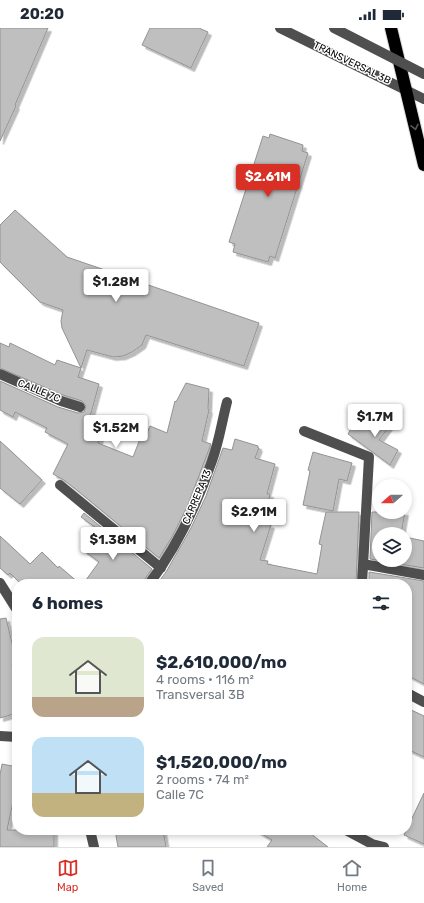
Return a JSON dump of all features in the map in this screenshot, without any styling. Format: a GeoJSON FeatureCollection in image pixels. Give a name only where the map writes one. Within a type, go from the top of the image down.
{"type":"FeatureCollection","features":[{"type":"Feature","properties":{"kind":"highway"},"geometry":{"type":"LineString","coordinates":[[391,28],[424,165]]}},
{"type":"Feature","properties":{"kind":"street","name":"TRANSVERSAL 3B"},"geometry":{"type":"LineString","coordinates":[[280,28],[424,99]]}},
{"type":"Feature","properties":{"kind":"street"},"geometry":{"type":"LineString","coordinates":[[334,28],[424,74]]}},
{"type":"Feature","properties":{"kind":"street","name":"CALLE 7C"},"geometry":{"type":"LineString","coordinates":[[0,374],[54,398],[80,407]]}},
{"type":"Feature","properties":{"kind":"street","name":"CARRERA 13"},"geometry":{"type":"LineString","coordinates":[[153,579],[161,568],[190,516],[212,460],[227,402]]}},
{"type":"Feature","properties":{"kind":"street"},"geometry":{"type":"LineString","coordinates":[[304,431],[369,457],[362,579]]}},
{"type":"Feature","properties":{"kind":"street"},"geometry":{"type":"LineString","coordinates":[[60,485],[161,568]]}},
{"type":"Feature","properties":{"kind":"street"},"geometry":{"type":"LineString","coordinates":[[363,564],[424,575]]}},
{"type":"Feature","properties":{"kind":"street"},"geometry":{"type":"LineString","coordinates":[[0,583],[12,591]]}},
{"type":"Feature","properties":{"kind":"street"},"geometry":{"type":"LineString","coordinates":[[0,583],[12,602]]}},
{"type":"Feature","properties":{"kind":"street"},"geometry":{"type":"LineString","coordinates":[[412,696],[424,702]]}},
{"type":"Feature","properties":{"kind":"street"},"geometry":{"type":"LineString","coordinates":[[0,736],[12,737]]}},
{"type":"Feature","properties":{"kind":"street"},"geometry":{"type":"LineString","coordinates":[[91,835],[94,847]]}},
{"type":"Feature","properties":{"kind":"street"},"geometry":{"type":"LineString","coordinates":[[355,835],[372,844],[384,847]]}},
{"type":"Feature","properties":{"kind":"building"},"geometry":{"type":"Polygon","coordinates":[[[0,28],[48,28],[0,141],[0,28]]]}},
{"type":"Feature","properties":{"kind":"building"},"geometry":{"type":"Polygon","coordinates":[[[150,28],[199,28],[208,32],[191,68],[142,45],[150,28]]]}},
{"type":"Feature","properties":{"kind":"building"},"geometry":{"type":"Polygon","coordinates":[[[270,134],[303,145],[302,151],[308,153],[275,258],[270,256],[268,262],[233,252],[235,244],[229,242],[263,136],[269,138],[270,134]]]}},
{"type":"Feature","properties":{"kind":"building"},"geometry":{"type":"Polygon","coordinates":[[[15,210],[67,257],[259,323],[244,366],[146,335],[142,345],[123,356],[113,357],[87,350],[81,368],[62,328],[61,321],[63,310],[40,302],[0,262],[0,225],[15,210]]]}},
{"type":"Feature","properties":{"kind":"building"},"geometry":{"type":"Polygon","coordinates":[[[0,343],[9,347],[10,343],[55,365],[57,360],[81,368],[78,377],[99,384],[90,417],[105,423],[98,443],[133,457],[140,439],[144,440],[150,426],[167,433],[175,401],[176,402],[186,383],[209,389],[209,410],[202,441],[211,444],[187,507],[172,537],[159,558],[78,491],[64,480],[53,474],[68,444],[45,432],[47,428],[15,412],[13,417],[0,410],[0,381],[58,407],[78,413],[84,412],[86,406],[82,401],[63,395],[0,368],[0,343]]]}},
{"type":"Feature","properties":{"kind":"building"},"geometry":{"type":"Polygon","coordinates":[[[373,412],[390,425],[379,440],[398,450],[390,465],[348,434],[352,427],[359,430],[373,412]]]}},
{"type":"Feature","properties":{"kind":"building"},"geometry":{"type":"Polygon","coordinates":[[[235,439],[258,446],[259,448],[255,458],[275,464],[267,494],[270,494],[264,523],[271,525],[260,560],[268,561],[267,564],[317,574],[322,545],[319,544],[326,512],[359,512],[356,579],[161,579],[191,528],[206,496],[223,448],[232,450],[235,439]]]}},
{"type":"Feature","properties":{"kind":"building"},"geometry":{"type":"Polygon","coordinates":[[[0,441],[42,480],[20,504],[0,488],[0,441]]]}},
{"type":"Feature","properties":{"kind":"building"},"geometry":{"type":"Polygon","coordinates":[[[313,452],[352,463],[347,481],[339,479],[333,511],[303,505],[310,471],[308,470],[313,452]]]}},
{"type":"Feature","properties":{"kind":"building"},"geometry":{"type":"Polygon","coordinates":[[[372,512],[372,519],[404,519],[402,527],[372,527],[372,559],[370,559],[372,512]]]}},
{"type":"Feature","properties":{"kind":"building"},"geometry":{"type":"Polygon","coordinates":[[[84,513],[152,569],[145,579],[87,579],[99,562],[83,550],[99,530],[81,517],[84,513]]]}},
{"type":"Feature","properties":{"kind":"building"},"geometry":{"type":"Polygon","coordinates":[[[0,536],[30,564],[42,552],[58,568],[59,566],[74,579],[16,579],[10,573],[8,575],[0,568],[0,536]]]}},
{"type":"Feature","properties":{"kind":"building"},"geometry":{"type":"Polygon","coordinates":[[[412,538],[424,541],[424,568],[412,566],[412,538]]]}},
{"type":"Feature","properties":{"kind":"building"},"geometry":{"type":"Polygon","coordinates":[[[369,572],[412,579],[369,579],[369,572]]]}},
{"type":"Feature","properties":{"kind":"building"},"geometry":{"type":"Polygon","coordinates":[[[412,579],[424,581],[424,684],[412,678],[412,579]]]}},
{"type":"Feature","properties":{"kind":"building"},"geometry":{"type":"Polygon","coordinates":[[[6,618],[12,643],[12,714],[0,718],[0,619],[6,618]]]}},
{"type":"Feature","properties":{"kind":"building"},"geometry":{"type":"Polygon","coordinates":[[[412,710],[424,716],[424,757],[412,751],[412,710]]]}},
{"type":"Feature","properties":{"kind":"building"},"geometry":{"type":"Polygon","coordinates":[[[2,764],[12,766],[12,806],[7,830],[12,830],[12,835],[54,835],[54,847],[0,847],[0,775],[2,764]]]}},
{"type":"Feature","properties":{"kind":"building"},"geometry":{"type":"Polygon","coordinates":[[[424,793],[424,844],[404,835],[412,835],[412,818],[424,793]]]}},
{"type":"Feature","properties":{"kind":"building"},"geometry":{"type":"Polygon","coordinates":[[[116,835],[164,835],[166,847],[118,847],[116,835]]]}},
{"type":"Feature","properties":{"kind":"building"},"geometry":{"type":"Polygon","coordinates":[[[264,835],[312,835],[328,847],[267,847],[272,840],[264,835]]]}}]}
